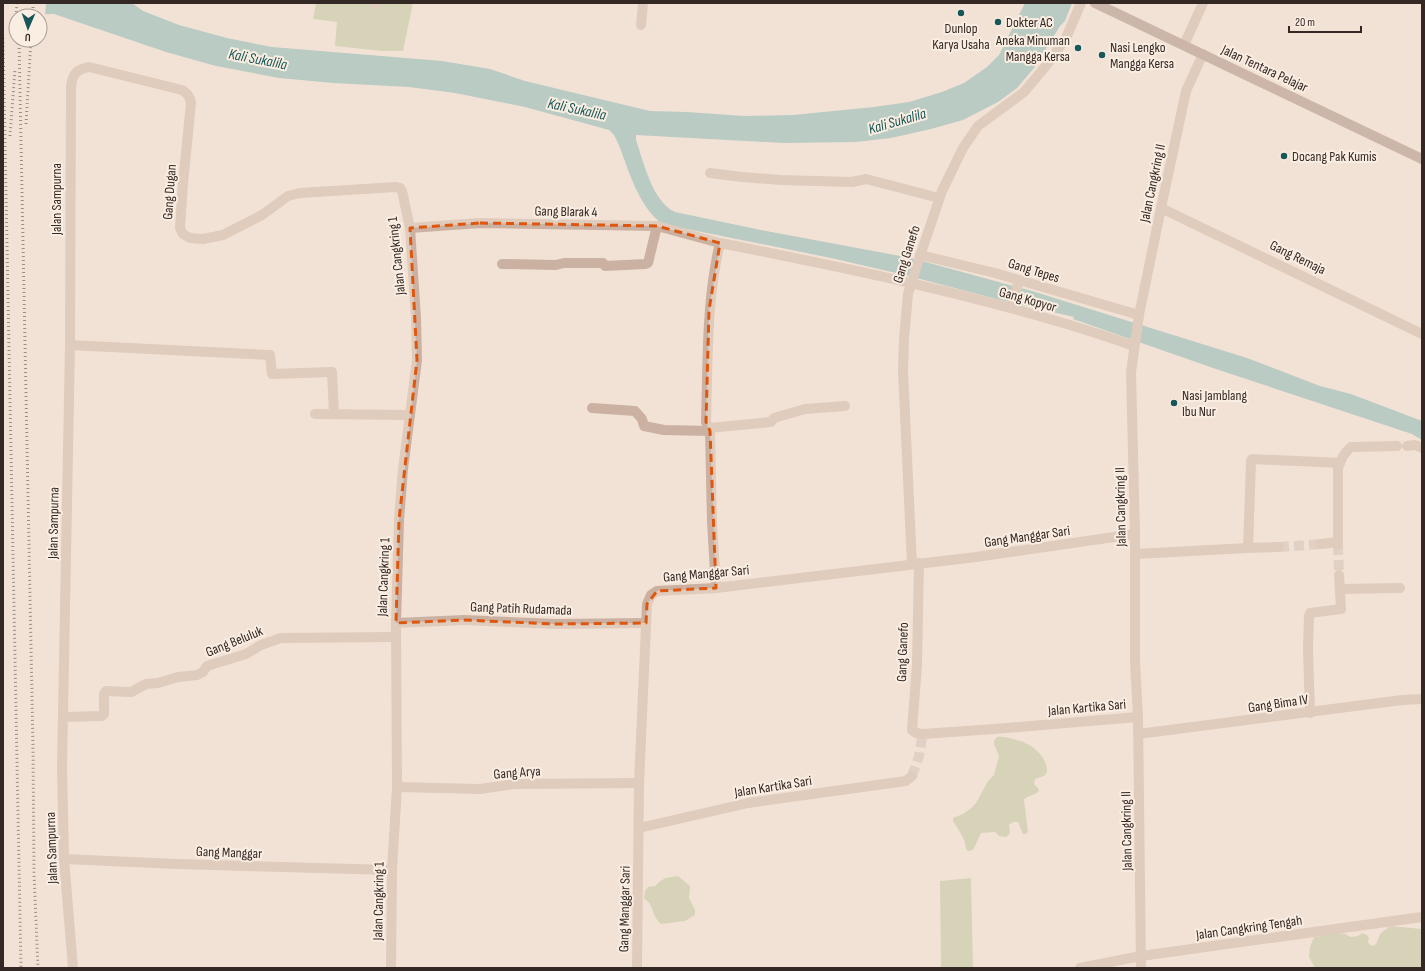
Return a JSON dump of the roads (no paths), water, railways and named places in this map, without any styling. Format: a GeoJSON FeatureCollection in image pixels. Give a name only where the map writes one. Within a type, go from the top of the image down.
{"type":"FeatureCollection","features":[{"type":"Feature","properties":{"kind":"main road","name":"Jalan Tentara Pelajar"},"geometry":{"type":"LineString","coordinates":[[1095,3],[1422,159]]}},
{"type":"Feature","properties":{"kind":"street"},"geometry":{"type":"LineString","coordinates":[[641,25],[643,3]]}},
{"type":"Feature","properties":{"kind":"street","name":"Gang Ganefo"},"geometry":{"type":"LineString","coordinates":[[923,736],[912,730],[917,665],[916,564],[903,371],[908,294],[939,198],[963,148],[978,126],[1024,92],[1045,67],[1066,38],[1081,3]]}},
{"type":"Feature","properties":{"kind":"street"},"geometry":{"type":"LineString","coordinates":[[1184,45],[1203,3]]}},
{"type":"Feature","properties":{"kind":"street","name":"Jalan Cangkring II"},"geometry":{"type":"LineString","coordinates":[[1141,968],[1138,717],[1134,662],[1135,534],[1131,372],[1139,318],[1186,91],[1203,54]]}},
{"type":"Feature","properties":{"kind":"street","name":"Gang Dugan"},"geometry":{"type":"LineString","coordinates":[[72,78],[76,71],[89,67],[182,90],[188,94],[191,103],[184,167],[180,228],[183,234],[190,238],[203,239],[223,235],[262,215],[293,194],[395,187],[400,188]]}},
{"type":"Feature","properties":{"kind":"street","name":"Jalan Sampurna"},"geometry":{"type":"LineString","coordinates":[[72,78],[70,345],[62,767],[64,860],[72,968]]}},
{"type":"Feature","properties":{"kind":"street"},"geometry":{"type":"LineString","coordinates":[[710,173],[781,180],[852,182],[866,179],[939,198]]}},
{"type":"Feature","properties":{"kind":"street","name":"Jalan Cangkring 1"},"geometry":{"type":"LineString","coordinates":[[391,968],[392,870],[397,787],[396,623],[399,520],[403,469],[416,368],[416,318],[410,228],[402,191],[400,188]]}},
{"type":"Feature","properties":{"kind":"street","name":"Gang Remaja"},"geometry":{"type":"LineString","coordinates":[[1161,208],[1422,334]]}},
{"type":"Feature","properties":{"kind":"street","name":"Gang Blarak 4"},"geometry":{"type":"LineString","coordinates":[[410,228],[480,223],[657,226],[720,242]]}},
{"type":"Feature","properties":{"kind":"street"},"geometry":{"type":"LineString","coordinates":[[502,264],[556,265],[564,263],[603,263],[605,266],[645,264],[648,263],[657,226]]}},
{"type":"Feature","properties":{"kind":"street"},"geometry":{"type":"LineString","coordinates":[[716,588],[712,522],[710,429],[706,422],[709,310],[714,265],[720,242]]}},
{"type":"Feature","properties":{"kind":"street","name":"Gang Kopyor"},"geometry":{"type":"LineString","coordinates":[[720,242],[912,280],[1012,307],[1135,344]]}},
{"type":"Feature","properties":{"kind":"street","name":"Gang Tepes"},"geometry":{"type":"LineString","coordinates":[[919,257],[995,273],[1018,283],[1139,318]]}},
{"type":"Feature","properties":{"kind":"street"},"geometry":{"type":"LineString","coordinates":[[1012,307],[1018,283]]}},
{"type":"Feature","properties":{"kind":"street"},"geometry":{"type":"LineString","coordinates":[[70,345],[270,355],[272,374],[332,372],[334,414]]}},
{"type":"Feature","properties":{"kind":"street"},"geometry":{"type":"LineString","coordinates":[[592,408],[635,411],[642,419],[644,426],[664,430],[710,429],[770,422],[774,418],[805,409],[845,406]]}},
{"type":"Feature","properties":{"kind":"street"},"geometry":{"type":"LineString","coordinates":[[315,414],[410,415]]}},
{"type":"Feature","properties":{"kind":"street"},"geometry":{"type":"LineString","coordinates":[[1321,544],[1338,544],[1338,468],[1351,447],[1414,445],[1422,448]]}},
{"type":"Feature","properties":{"kind":"street"},"geometry":{"type":"LineString","coordinates":[[1248,548],[1252,459],[1340,463]]}},
{"type":"Feature","properties":{"kind":"street","name":"Gang Manggar Sari"},"geometry":{"type":"LineString","coordinates":[[637,968],[639,783],[647,604],[651,595],[657,591],[716,588],[976,557],[1135,534]]}},
{"type":"Feature","properties":{"kind":"street"},"geometry":{"type":"LineString","coordinates":[[1135,554],[1279,547]]}},
{"type":"Feature","properties":{"kind":"street"},"geometry":{"type":"LineString","coordinates":[[1310,713],[1308,649],[1309,616],[1310,613],[1341,609],[1339,575]]}},
{"type":"Feature","properties":{"kind":"street"},"geometry":{"type":"LineString","coordinates":[[1340,589],[1400,588]]}},
{"type":"Feature","properties":{"kind":"street","name":"Gang Patih Rudamada"},"geometry":{"type":"LineString","coordinates":[[396,623],[464,620],[555,624],[646,623]]}},
{"type":"Feature","properties":{"kind":"street","name":"Gang Beluluk"},"geometry":{"type":"LineString","coordinates":[[63,717],[102,716],[104,714],[104,694],[106,691],[131,692],[146,684],[158,683],[178,677],[197,674],[203,672],[207,666],[246,654],[261,645],[281,638],[396,637]]}},
{"type":"Feature","properties":{"kind":"street","name":"Gang Bima IV"},"geometry":{"type":"LineString","coordinates":[[1138,734],[1402,700],[1422,699]]}},
{"type":"Feature","properties":{"kind":"street","name":"Jalan Kartika Sari"},"geometry":{"type":"LineString","coordinates":[[923,736],[1138,717]]}},
{"type":"Feature","properties":{"kind":"street","name":"Jalan Kartika Sari"},"geometry":{"type":"LineString","coordinates":[[639,828],[748,803],[906,781],[912,776]]}},
{"type":"Feature","properties":{"kind":"street","name":"Gang Arya"},"geometry":{"type":"LineString","coordinates":[[397,787],[480,789],[515,784],[639,783]]}},
{"type":"Feature","properties":{"kind":"street","name":"Gang Manggar"},"geometry":{"type":"LineString","coordinates":[[64,860],[392,870]]}},
{"type":"Feature","properties":{"kind":"street","name":"Jalan Cangkring Tengah"},"geometry":{"type":"LineString","coordinates":[[1080,968],[1141,956],[1422,917]]}},
{"type":"Feature","properties":{"kind":"water","name":"Kali Sukalila"},"geometry":{"type":"Polygon","coordinates":[[[3,3],[132,3],[143,11],[179,25],[227,38],[272,47],[442,61],[490,69],[525,81],[650,111],[744,116],[793,115],[874,107],[909,102],[942,92],[964,83],[987,67],[999,55],[1025,3],[1072,3],[1065,21],[1060,26],[1034,68],[1017,88],[998,102],[963,120],[891,138],[856,142],[783,143],[636,135],[636,140],[650,180],[660,199],[667,207],[675,212],[761,230],[911,258],[1032,291],[1247,358],[1320,386],[1351,394],[1422,421],[1422,440],[1412,434],[1213,368],[1073,319],[1074,317],[831,258],[662,224],[653,216],[640,197],[618,143],[614,135],[609,130],[525,107],[455,93],[409,87],[333,83],[279,78],[216,66],[166,52],[54,14],[48,14],[48,8],[8,8],[8,15],[3,15],[3,3]]]}},
{"type":"Feature","properties":{"kind":"tunnel"},"geometry":{"type":"LineString","coordinates":[[1279,547],[1321,544]]}},
{"type":"Feature","properties":{"kind":"tunnel"},"geometry":{"type":"LineString","coordinates":[[1338,545],[1339,575]]}},
{"type":"Feature","properties":{"kind":"tunnel"},"geometry":{"type":"LineString","coordinates":[[912,776],[919,756],[922,738]]}},
{"type":"Feature","properties":{"kind":"railway"},"geometry":{"type":"LineString","coordinates":[[17,3],[17,8]]}},
{"type":"Feature","properties":{"kind":"railway"},"geometry":{"type":"LineString","coordinates":[[33,3],[33,8]]}},
{"type":"Feature","properties":{"kind":"railway"},"geometry":{"type":"LineString","coordinates":[[3,38],[21,968]]}},
{"type":"Feature","properties":{"kind":"railway"},"geometry":{"type":"LineString","coordinates":[[19,48],[33,747],[34,873],[38,968]]}},
{"type":"Feature","properties":{"kind":"railway"},"geometry":{"type":"LineString","coordinates":[[26,124],[31,48]]}},
{"type":"Feature","properties":{"kind":"railway"},"geometry":{"type":"LineString","coordinates":[[10,136],[15,70]]}},
{"type":"Feature","properties":{"kind":"place","name":"Dunlop Karya Usaha"},"geometry":{"type":"Point","coordinates":[961,13]}},
{"type":"Feature","properties":{"kind":"place","name":"Dokter AC"},"geometry":{"type":"Point","coordinates":[998,22]}},
{"type":"Feature","properties":{"kind":"place","name":"Aneka Minuman Mangga Kersa"},"geometry":{"type":"Point","coordinates":[1078,48]}},
{"type":"Feature","properties":{"kind":"place","name":"Nasi Lengko Mangga Kersa"},"geometry":{"type":"Point","coordinates":[1102,55]}},
{"type":"Feature","properties":{"kind":"place","name":"Docang Pak Kumis"},"geometry":{"type":"Point","coordinates":[1284,156]}},
{"type":"Feature","properties":{"kind":"place","name":"Nasi Jamblang Ibu Nur"},"geometry":{"type":"Point","coordinates":[1174,403]}}]}
